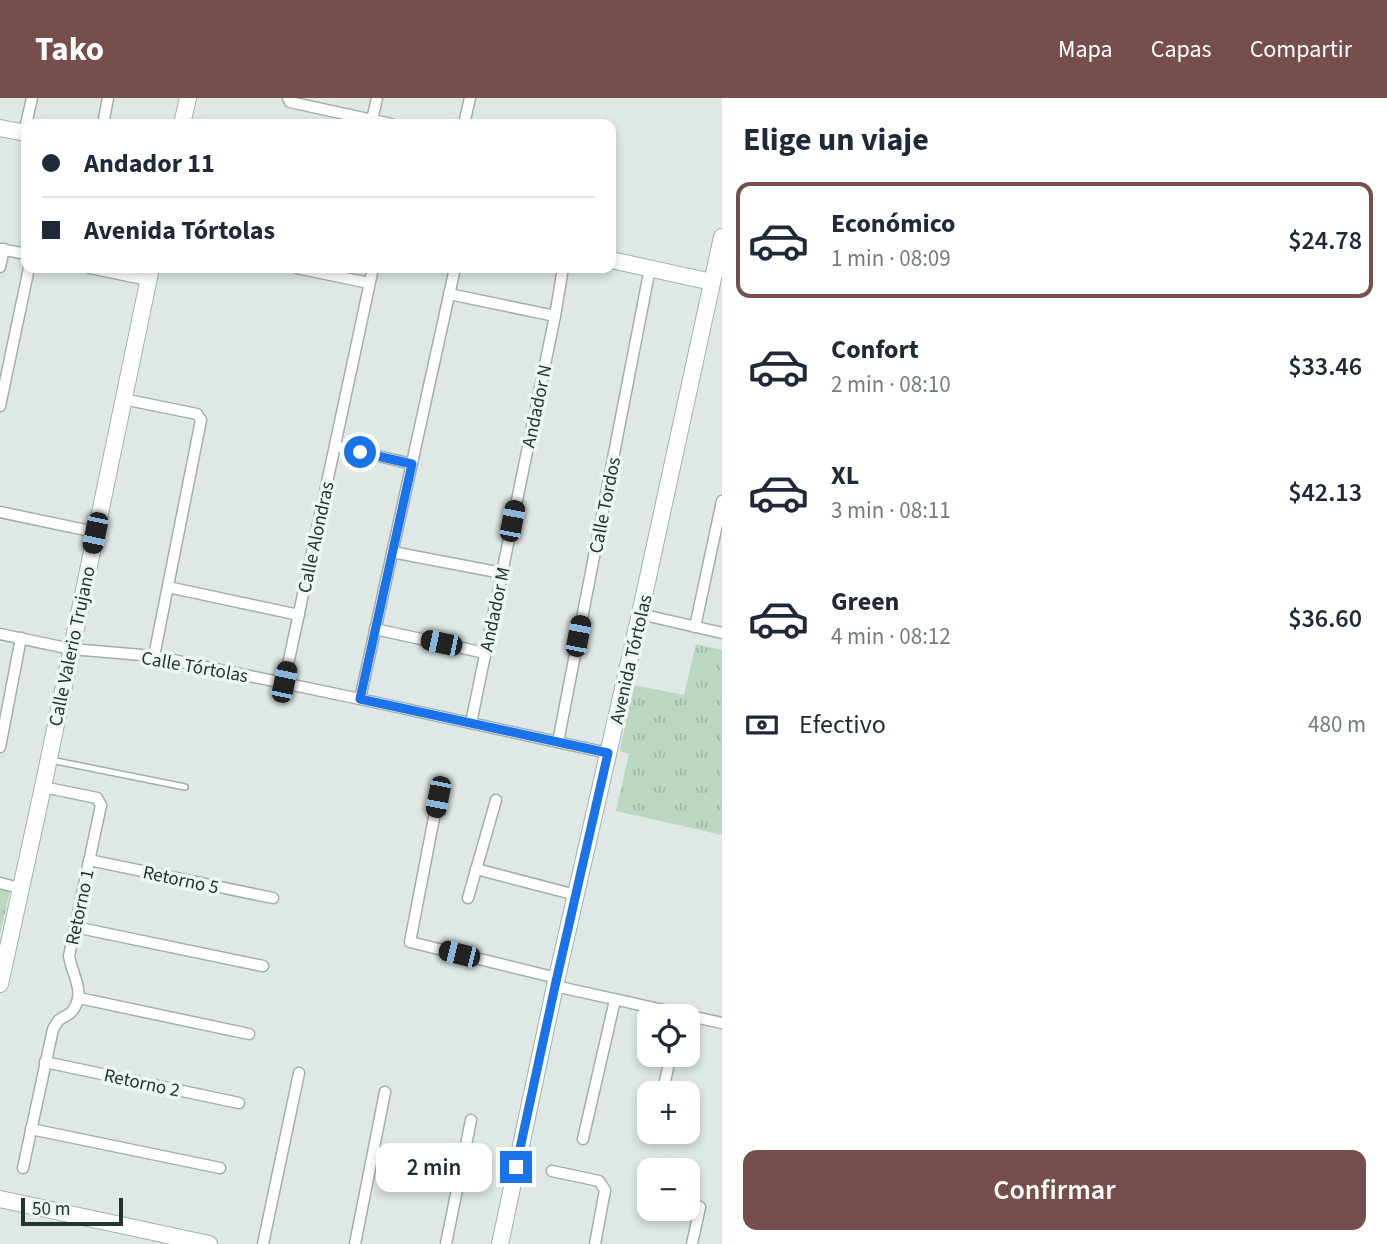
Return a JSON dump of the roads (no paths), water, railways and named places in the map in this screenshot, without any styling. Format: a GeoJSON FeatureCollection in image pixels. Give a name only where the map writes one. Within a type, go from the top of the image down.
{"type":"FeatureCollection","features":[{"type":"Feature","properties":{"kind":"street"},"geometry":{"type":"LineString","coordinates":[[28,119],[32,98]]}},
{"type":"Feature","properties":{"kind":"street"},"geometry":{"type":"LineString","coordinates":[[104,119],[108,98]]}},
{"type":"Feature","properties":{"kind":"street"},"geometry":{"type":"LineString","coordinates":[[183,119],[188,98]]}},
{"type":"Feature","properties":{"kind":"street"},"geometry":{"type":"LineString","coordinates":[[288,98],[290,102],[367,119]]}},
{"type":"Feature","properties":{"kind":"street"},"geometry":{"type":"LineString","coordinates":[[372,119],[377,98]]}},
{"type":"Feature","properties":{"kind":"street"},"geometry":{"type":"LineString","coordinates":[[465,119],[470,98]]}},
{"type":"Feature","properties":{"kind":"street"},"geometry":{"type":"LineString","coordinates":[[0,128],[21,132]]}},
{"type":"Feature","properties":{"kind":"street","name":"Avenida Tórtolas"},"geometry":{"type":"LineString","coordinates":[[500,1244],[556,982],[717,283],[722,237]]}},
{"type":"Feature","properties":{"kind":"street"},"geometry":{"type":"LineString","coordinates":[[0,267],[2,249],[21,253]]}},
{"type":"Feature","properties":{"kind":"street"},"geometry":{"type":"LineString","coordinates":[[616,261],[717,283]]}},
{"type":"Feature","properties":{"kind":"street","name":"Calle Tordos"},"geometry":{"type":"LineString","coordinates":[[558,741],[650,268]]}},
{"type":"Feature","properties":{"kind":"street"},"geometry":{"type":"LineString","coordinates":[[0,406],[28,273]]}},
{"type":"Feature","properties":{"kind":"street"},"geometry":{"type":"LineString","coordinates":[[321,273],[369,283]]}},
{"type":"Feature","properties":{"kind":"street","name":"Calle Alondras"},"geometry":{"type":"LineString","coordinates":[[284,682],[372,273]]}},
{"type":"Feature","properties":{"kind":"street"},"geometry":{"type":"LineString","coordinates":[[360,699],[454,273]]}},
{"type":"Feature","properties":{"kind":"street"},"geometry":{"type":"LineString","coordinates":[[449,294],[555,316],[562,273]]}},
{"type":"Feature","properties":{"kind":"street","name":"Calle Valerio Trujano"},"geometry":{"type":"LineString","coordinates":[[0,984],[3,957],[43,788],[150,274]]}},
{"type":"Feature","properties":{"kind":"street","name":"Andador N"},"geometry":{"type":"LineString","coordinates":[[517,495],[555,316]]}},
{"type":"Feature","properties":{"kind":"street"},"geometry":{"type":"LineString","coordinates":[[123,399],[197,414],[201,420],[154,656]]}},
{"type":"Feature","properties":{"kind":"street"},"geometry":{"type":"LineString","coordinates":[[335,446],[412,464]]}},
{"type":"Feature","properties":{"kind":"street","name":"Andador M"},"geometry":{"type":"LineString","coordinates":[[471,723],[517,495]]}},
{"type":"Feature","properties":{"kind":"street"},"geometry":{"type":"LineString","coordinates":[[695,627],[722,501]]}},
{"type":"Feature","properties":{"kind":"street"},"geometry":{"type":"LineString","coordinates":[[0,512],[95,533]]}},
{"type":"Feature","properties":{"kind":"street"},"geometry":{"type":"LineString","coordinates":[[392,552],[502,573]]}},
{"type":"Feature","properties":{"kind":"street"},"geometry":{"type":"LineString","coordinates":[[167,587],[299,615]]}},
{"type":"Feature","properties":{"kind":"street"},"geometry":{"type":"LineString","coordinates":[[640,614],[722,633]]}},
{"type":"Feature","properties":{"kind":"street"},"geometry":{"type":"LineString","coordinates":[[375,629],[485,653]]}},
{"type":"Feature","properties":{"kind":"street","name":"Calle Tórtolas"},"geometry":{"type":"LineString","coordinates":[[0,634],[71,649],[154,656],[608,753]]}},
{"type":"Feature","properties":{"kind":"street"},"geometry":{"type":"LineString","coordinates":[[0,747],[21,638]]}},
{"type":"Feature","properties":{"kind":"street","name":"Retorno 1"},"geometry":{"type":"LineString","coordinates":[[43,788],[97,798],[101,804],[69,956],[71,970],[79,985],[79,998]]}},
{"type":"Feature","properties":{"kind":"street"},"geometry":{"type":"LineString","coordinates":[[438,797],[410,942],[637,1005]]}},
{"type":"Feature","properties":{"kind":"street"},"geometry":{"type":"LineString","coordinates":[[468,898],[496,800]]}},
{"type":"Feature","properties":{"kind":"street","name":"Retorno 5"},"geometry":{"type":"LineString","coordinates":[[89,860],[273,898]]}},
{"type":"Feature","properties":{"kind":"street"},"geometry":{"type":"LineString","coordinates":[[476,869],[576,895]]}},
{"type":"Feature","properties":{"kind":"street"},"geometry":{"type":"LineString","coordinates":[[0,883],[20,888]]}},
{"type":"Feature","properties":{"kind":"street"},"geometry":{"type":"LineString","coordinates":[[75,926],[263,966]]}},
{"type":"Feature","properties":{"kind":"street"},"geometry":{"type":"LineString","coordinates":[[23,1168],[53,1029],[59,1020],[72,1013],[79,998],[249,1034]]}},
{"type":"Feature","properties":{"kind":"street"},"geometry":{"type":"LineString","coordinates":[[583,1139],[615,1000]]}},
{"type":"Feature","properties":{"kind":"street"},"geometry":{"type":"LineString","coordinates":[[700,1019],[722,1023]]}},
{"type":"Feature","properties":{"kind":"street","name":"Retorno 2"},"geometry":{"type":"LineString","coordinates":[[45,1062],[239,1103]]}},
{"type":"Feature","properties":{"kind":"street"},"geometry":{"type":"LineString","coordinates":[[263,1244],[299,1073]]}},
{"type":"Feature","properties":{"kind":"street"},"geometry":{"type":"LineString","coordinates":[[355,1244],[385,1092]]}},
{"type":"Feature","properties":{"kind":"street"},"geometry":{"type":"LineString","coordinates":[[446,1244],[471,1120]]}},
{"type":"Feature","properties":{"kind":"street"},"geometry":{"type":"LineString","coordinates":[[31,1129],[220,1168]]}},
{"type":"Feature","properties":{"kind":"street"},"geometry":{"type":"LineString","coordinates":[[552,1171],[599,1181],[605,1191],[595,1244]]}},
{"type":"Feature","properties":{"kind":"street"},"geometry":{"type":"LineString","coordinates":[[0,1199],[209,1244]]}},
{"type":"Feature","properties":{"kind":"street"},"geometry":{"type":"LineString","coordinates":[[692,1244],[697,1221]]}},
{"type":"Feature","properties":{"kind":"lane"},"geometry":{"type":"LineString","coordinates":[[48,759],[186,787]]}}]}
